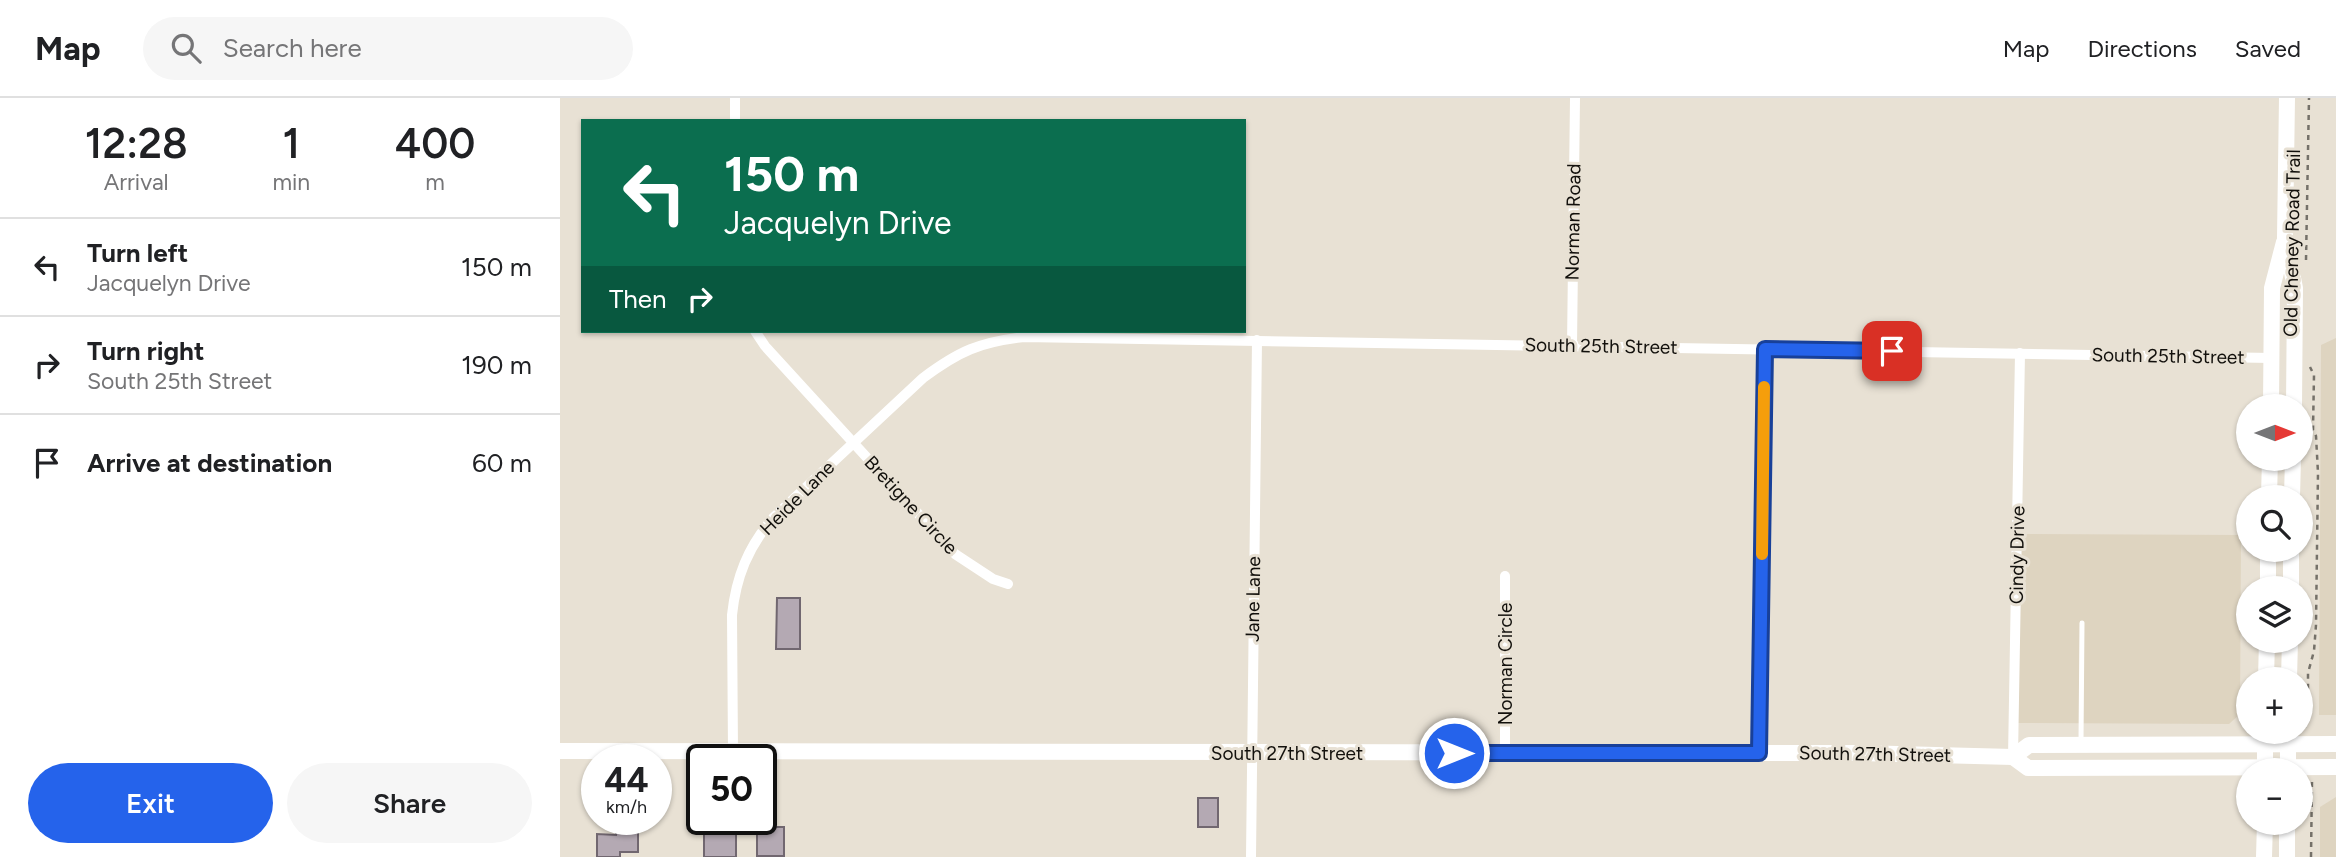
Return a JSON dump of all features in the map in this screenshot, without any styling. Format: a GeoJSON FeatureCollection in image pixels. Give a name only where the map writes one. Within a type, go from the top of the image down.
{"type":"FeatureCollection","features":[{"type":"Feature","properties":{"kind":"main road"},"geometry":{"type":"LineString","coordinates":[[2287,98],[2285,237],[2295,288],[2294,394]]}},
{"type":"Feature","properties":{"kind":"main road"},"geometry":{"type":"LineString","coordinates":[[2271,394],[2272,288],[2285,237]]}},
{"type":"Feature","properties":{"kind":"main road","name":"South 27th Street"},"geometry":{"type":"LineString","coordinates":[[2013,757],[2029,746],[2236,739]]}},
{"type":"Feature","properties":{"kind":"main road","name":"South 27th Street"},"geometry":{"type":"LineString","coordinates":[[2313,741],[2336,744]]}},
{"type":"Feature","properties":{"kind":"main road","name":"South 27th Street"},"geometry":{"type":"LineString","coordinates":[[560,751],[686,752]]}},
{"type":"Feature","properties":{"kind":"main road","name":"South 27th Street"},"geometry":{"type":"LineString","coordinates":[[777,752],[1759,753],[2013,757],[2028,768],[2236,769]]}},
{"type":"Feature","properties":{"kind":"main road","name":"South 27th Street"},"geometry":{"type":"LineString","coordinates":[[2313,768],[2336,767]]}},
{"type":"Feature","properties":{"kind":"main road"},"geometry":{"type":"LineString","coordinates":[[2264,835],[2264,857]]}},
{"type":"Feature","properties":{"kind":"main road"},"geometry":{"type":"LineString","coordinates":[[2287,835],[2287,857]]}},
{"type":"Feature","properties":{"kind":"street"},"geometry":{"type":"LineString","coordinates":[[735,98],[735,119]]}},
{"type":"Feature","properties":{"kind":"street","name":"Norman Road"},"geometry":{"type":"LineString","coordinates":[[1572,346],[1575,98]]}},
{"type":"Feature","properties":{"kind":"street","name":"Bretigne Circle"},"geometry":{"type":"LineString","coordinates":[[756,333],[765,346],[955,554],[993,579],[1008,584]]}},
{"type":"Feature","properties":{"kind":"street","name":"South 25th Street"},"geometry":{"type":"LineString","coordinates":[[937,368],[979,344],[1024,337],[2272,358]]}},
{"type":"Feature","properties":{"kind":"street","name":"Jane Lane"},"geometry":{"type":"LineString","coordinates":[[1251,857],[1257,340]]}},
{"type":"Feature","properties":{"kind":"street"},"geometry":{"type":"LineString","coordinates":[[1759,753],[1765,349]]}},
{"type":"Feature","properties":{"kind":"street","name":"Cindy Drive"},"geometry":{"type":"LineString","coordinates":[[2013,757],[2020,353]]}},
{"type":"Feature","properties":{"kind":"street","name":"Heide Lane"},"geometry":{"type":"LineString","coordinates":[[733,744],[732,615],[740,573],[759,534],[853,442],[937,368]]}},
{"type":"Feature","properties":{"kind":"street","name":"Norman Circle"},"geometry":{"type":"LineString","coordinates":[[1504,753],[1505,576]]}},
{"type":"Feature","properties":{"kind":"lane"},"geometry":{"type":"LineString","coordinates":[[2081,744],[2082,623]]}},
{"type":"Feature","properties":{"kind":"path","name":"Old Cheney Road Trail"},"geometry":{"type":"LineString","coordinates":[[2306,259],[2309,98]]}},
{"type":"Feature","properties":{"kind":"path","name":"Old Cheney Road Trail"},"geometry":{"type":"LineString","coordinates":[[2309,364],[2314,375],[2312,430],[2316,436],[2318,473],[2316,625],[2310,667]]}},
{"type":"Feature","properties":{"kind":"path"},"geometry":{"type":"LineString","coordinates":[[2311,835],[2311,857]]}},
{"type":"Feature","properties":{"kind":"shaded area"},"geometry":{"type":"Polygon","coordinates":[[[2336,338],[2336,715],[2319,715],[2321,345],[2336,338]]]}},
{"type":"Feature","properties":{"kind":"shaded area"},"geometry":{"type":"Polygon","coordinates":[[[2017,534],[2236,535],[2236,562],[2241,562],[2241,576],[2236,576],[2236,653],[2240,653],[2240,667],[2236,667],[2236,718],[2229,724],[2014,723],[2017,534]]]}},
{"type":"Feature","properties":{"kind":"shaded area"},"geometry":{"type":"Polygon","coordinates":[[[2336,797],[2336,857],[2320,857],[2320,807],[2336,797]]]}},
{"type":"Feature","properties":{"kind":"building"},"geometry":{"type":"Polygon","coordinates":[[[777,598],[800,598],[800,649],[776,649],[777,598]]]}},
{"type":"Feature","properties":{"kind":"building"},"geometry":{"type":"Polygon","coordinates":[[[1198,798],[1218,798],[1218,827],[1198,827],[1198,798]]]}},
{"type":"Feature","properties":{"kind":"building"},"geometry":{"type":"Polygon","coordinates":[[[777,827],[784,827],[784,856],[757,856],[757,835],[777,835],[777,827]]]}},
{"type":"Feature","properties":{"kind":"building"},"geometry":{"type":"Polygon","coordinates":[[[597,835],[638,835],[638,852],[620,852],[620,857],[597,857],[597,835]]]}},
{"type":"Feature","properties":{"kind":"building"},"geometry":{"type":"Polygon","coordinates":[[[704,835],[736,835],[736,857],[704,857],[704,835]]]}},
{"type":"Feature","properties":{"kind":"slow traffic"},"geometry":{"type":"LineString","coordinates":[[1762,554],[1764,387]]}},
{"type":"Feature","properties":{"kind":"route"},"geometry":{"type":"LineString","coordinates":[[1454,753],[1759,753],[1765,349],[1892,351]]}}]}
